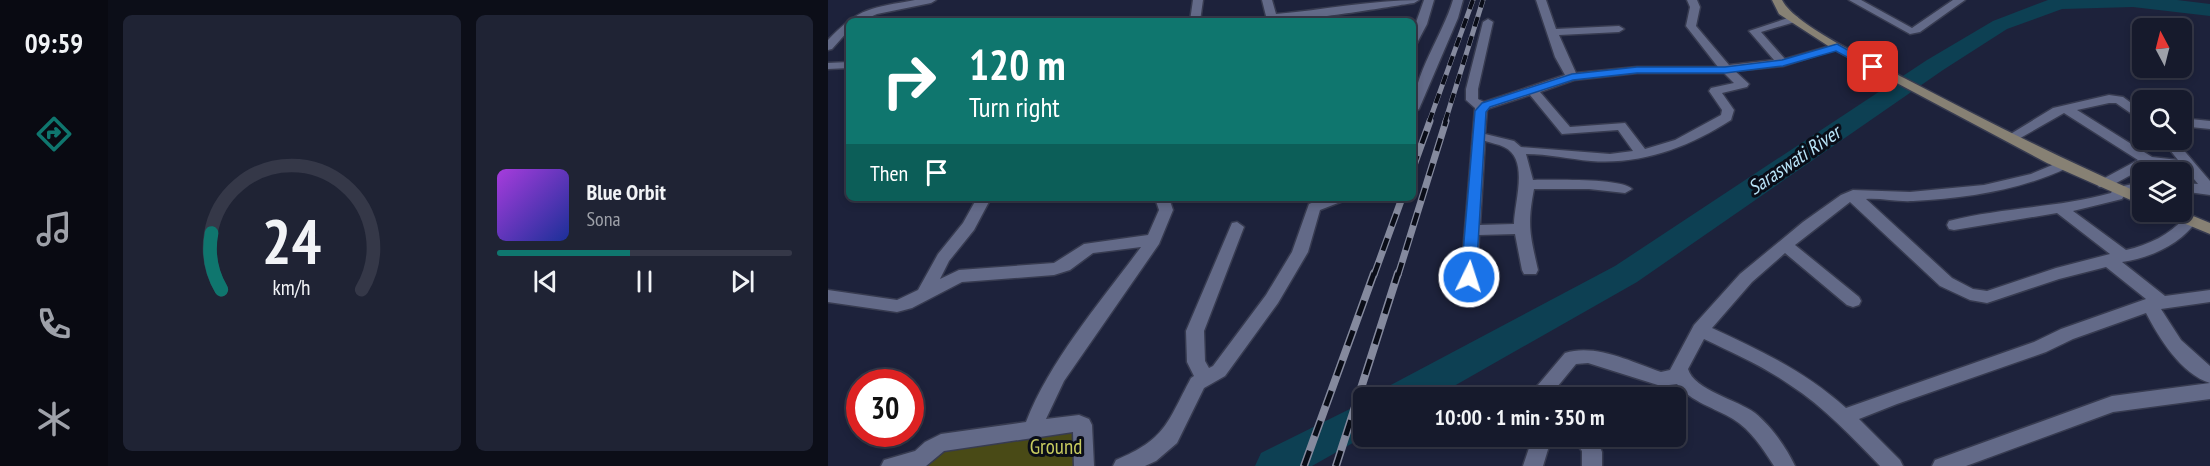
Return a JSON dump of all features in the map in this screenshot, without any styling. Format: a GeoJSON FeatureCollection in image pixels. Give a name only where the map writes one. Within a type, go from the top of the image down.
{"type":"FeatureCollection","features":[{"type":"Feature","properties":{"kind":"main road"},"geometry":{"type":"LineString","coordinates":[[1777,0],[1784,12],[1794,20],[1873,67],[2062,165],[2132,196]]}},
{"type":"Feature","properties":{"kind":"main road"},"geometry":{"type":"LineString","coordinates":[[2192,221],[2210,229]]}},
{"type":"Feature","properties":{"kind":"street"},"geometry":{"type":"LineString","coordinates":[[859,18],[874,11],[931,0]]}},
{"type":"Feature","properties":{"kind":"street"},"geometry":{"type":"LineString","coordinates":[[1196,18],[1198,0]]}},
{"type":"Feature","properties":{"kind":"street"},"geometry":{"type":"LineString","coordinates":[[1267,0],[1272,16],[1326,13],[1414,0]]}},
{"type":"Feature","properties":{"kind":"street"},"geometry":{"type":"LineString","coordinates":[[1416,35],[1429,0]]}},
{"type":"Feature","properties":{"kind":"street"},"geometry":{"type":"LineString","coordinates":[[1416,102],[1453,18],[1458,0]]}},
{"type":"Feature","properties":{"kind":"street"},"geometry":{"type":"LineString","coordinates":[[1541,0],[1561,57],[1572,77]]}},
{"type":"Feature","properties":{"kind":"street"},"geometry":{"type":"LineString","coordinates":[[1518,151],[1532,150],[1614,158],[1691,139],[1727,117],[1728,110],[1715,91],[1743,84],[1727,69],[1691,26],[1695,7],[1692,0]]}},
{"type":"Feature","properties":{"kind":"street"},"geometry":{"type":"LineString","coordinates":[[1854,0],[1910,31],[1916,30],[1960,0]]}},
{"type":"Feature","properties":{"kind":"street"},"geometry":{"type":"LineString","coordinates":[[1783,63],[1754,31],[1794,20]]}},
{"type":"Feature","properties":{"kind":"street"},"geometry":{"type":"LineString","coordinates":[[1482,107],[1472,100],[1472,89],[1488,22]]}},
{"type":"Feature","properties":{"kind":"street"},"geometry":{"type":"LineString","coordinates":[[828,47],[846,27]]}},
{"type":"Feature","properties":{"kind":"street"},"geometry":{"type":"LineString","coordinates":[[1554,32],[1619,29]]}},
{"type":"Feature","properties":{"kind":"street"},"geometry":{"type":"LineString","coordinates":[[1482,107],[1572,77],[1637,70],[1727,69],[1783,63],[1837,47]]}},
{"type":"Feature","properties":{"kind":"street"},"geometry":{"type":"LineString","coordinates":[[828,66],[846,65]]}},
{"type":"Feature","properties":{"kind":"street"},"geometry":{"type":"LineString","coordinates":[[1531,89],[1566,130],[1621,126],[1641,153]]}},
{"type":"Feature","properties":{"kind":"street"},"geometry":{"type":"LineString","coordinates":[[2010,138],[2033,123],[2065,108],[2115,99],[2132,110]]}},
{"type":"Feature","properties":{"kind":"street"},"geometry":{"type":"LineString","coordinates":[[1469,277],[1482,107]]}},
{"type":"Feature","properties":{"kind":"street"},"geometry":{"type":"LineString","coordinates":[[2065,108],[2149,161]]}},
{"type":"Feature","properties":{"kind":"street"},"geometry":{"type":"LineString","coordinates":[[2192,123],[2210,125]]}},
{"type":"Feature","properties":{"kind":"street"},"geometry":{"type":"LineString","coordinates":[[1479,136],[1509,144],[1518,151],[1527,184],[1521,229],[1530,270]]}},
{"type":"Feature","properties":{"kind":"street"},"geometry":{"type":"LineString","coordinates":[[2178,150],[2188,162]]}},
{"type":"Feature","properties":{"kind":"street"},"geometry":{"type":"LineString","coordinates":[[2104,184],[2142,163],[2158,162]]}},
{"type":"Feature","properties":{"kind":"street"},"geometry":{"type":"LineString","coordinates":[[1785,466],[1771,445],[1748,419],[1698,391],[1682,380],[1679,374],[1679,369],[1700,330],[1746,278],[1785,245],[1853,195],[1910,197],[1984,190],[2036,177],[2062,165]]}},
{"type":"Feature","properties":{"kind":"street"},"geometry":{"type":"LineString","coordinates":[[2192,166],[2210,190],[2192,188]]}},
{"type":"Feature","properties":{"kind":"street"},"geometry":{"type":"LineString","coordinates":[[1527,184],[1589,185],[1625,189]]}},
{"type":"Feature","properties":{"kind":"street"},"geometry":{"type":"LineString","coordinates":[[1954,225],[2102,202],[2117,196],[2119,190],[2132,188]]}},
{"type":"Feature","properties":{"kind":"street"},"geometry":{"type":"LineString","coordinates":[[1853,195],[1929,269],[1956,289],[1971,294],[1995,295],[2046,278],[2117,259],[2164,243],[2181,231],[2188,222]]}},
{"type":"Feature","properties":{"kind":"street"},"geometry":{"type":"LineString","coordinates":[[925,293],[943,258],[969,226],[982,201]]}},
{"type":"Feature","properties":{"kind":"street"},"geometry":{"type":"LineString","coordinates":[[1033,429],[1043,402],[1058,376],[1154,240],[1166,210],[1163,201]]}},
{"type":"Feature","properties":{"kind":"street"},"geometry":{"type":"LineString","coordinates":[[1123,466],[1149,455],[1170,437],[1195,386],[1219,371],[1287,276],[1300,252],[1314,207],[1330,201]]}},
{"type":"Feature","properties":{"kind":"street"},"geometry":{"type":"LineString","coordinates":[[2059,208],[2117,259],[2155,303],[2166,336],[2174,346],[2210,376]]}},
{"type":"Feature","properties":{"kind":"street"},"geometry":{"type":"LineString","coordinates":[[1205,378],[1196,362],[1195,331],[1220,275],[1237,227]]}},
{"type":"Feature","properties":{"kind":"street"},"geometry":{"type":"LineString","coordinates":[[1472,230],[1521,229]]}},
{"type":"Feature","properties":{"kind":"street"},"geometry":{"type":"LineString","coordinates":[[828,296],[897,306],[959,276],[1054,269],[1064,266],[1089,248],[1154,240]]}},
{"type":"Feature","properties":{"kind":"street"},"geometry":{"type":"LineString","coordinates":[[1785,245],[1854,301]]}},
{"type":"Feature","properties":{"kind":"street"},"geometry":{"type":"LineString","coordinates":[[1844,417],[1891,398],[2040,348],[2067,334],[2130,314],[2155,303],[2210,296]]}},
{"type":"Feature","properties":{"kind":"street"},"geometry":{"type":"LineString","coordinates":[[1700,330],[1747,351],[1808,388],[1844,417],[1893,466]]}},
{"type":"Feature","properties":{"kind":"street"},"geometry":{"type":"LineString","coordinates":[[1545,387],[1563,366],[1576,356],[1588,356],[1661,379],[1671,379],[1679,374]]}},
{"type":"Feature","properties":{"kind":"street"},"geometry":{"type":"LineString","coordinates":[[1942,466],[2112,404],[2210,391]]}},
{"type":"Feature","properties":{"kind":"street"},"geometry":{"type":"LineString","coordinates":[[891,466],[921,459],[941,443],[1079,423],[1082,425],[1084,466]]}},
{"type":"Feature","properties":{"kind":"street"},"geometry":{"type":"LineString","coordinates":[[1533,466],[1539,447]]}},
{"type":"Feature","properties":{"kind":"street"},"geometry":{"type":"LineString","coordinates":[[1592,447],[1592,466]]}},
{"type":"Feature","properties":{"kind":"green space","name":"Ground"},"geometry":{"type":"Polygon","coordinates":[[[1077,424],[1077,466],[882,466],[883,462],[1077,424]]]}},
{"type":"Feature","properties":{"kind":"waterway","name":"Saraswati River"},"geometry":{"type":"LineString","coordinates":[[1420,387],[1626,274],[1935,65],[2000,25],[2059,3],[2133,1],[2210,10]]}},
{"type":"Feature","properties":{"kind":"waterway","name":"Saraswati River"},"geometry":{"type":"LineString","coordinates":[[1275,466],[1353,424]]}},
{"type":"Feature","properties":{"kind":"railway"},"geometry":{"type":"LineString","coordinates":[[1429,122],[1473,0]]}},
{"type":"Feature","properties":{"kind":"railway"},"geometry":{"type":"LineString","coordinates":[[1445,122],[1483,0]]}},
{"type":"Feature","properties":{"kind":"railway"},"geometry":{"type":"LineString","coordinates":[[1416,160],[1430,121]]}},
{"type":"Feature","properties":{"kind":"railway"},"geometry":{"type":"LineString","coordinates":[[1398,275],[1446,121]]}},
{"type":"Feature","properties":{"kind":"railway"},"geometry":{"type":"LineString","coordinates":[[1374,275],[1401,201]]}},
{"type":"Feature","properties":{"kind":"railway"},"geometry":{"type":"LineString","coordinates":[[1304,466],[1374,273]]}},
{"type":"Feature","properties":{"kind":"railway"},"geometry":{"type":"LineString","coordinates":[[1336,466],[1398,273]]}},
{"type":"Feature","properties":{"kind":"route"},"geometry":{"type":"LineString","coordinates":[[1469,277],[1482,107],[1572,77],[1637,70],[1727,70],[1728,68],[1783,63],[1837,47],[1873,67]]}}]}
